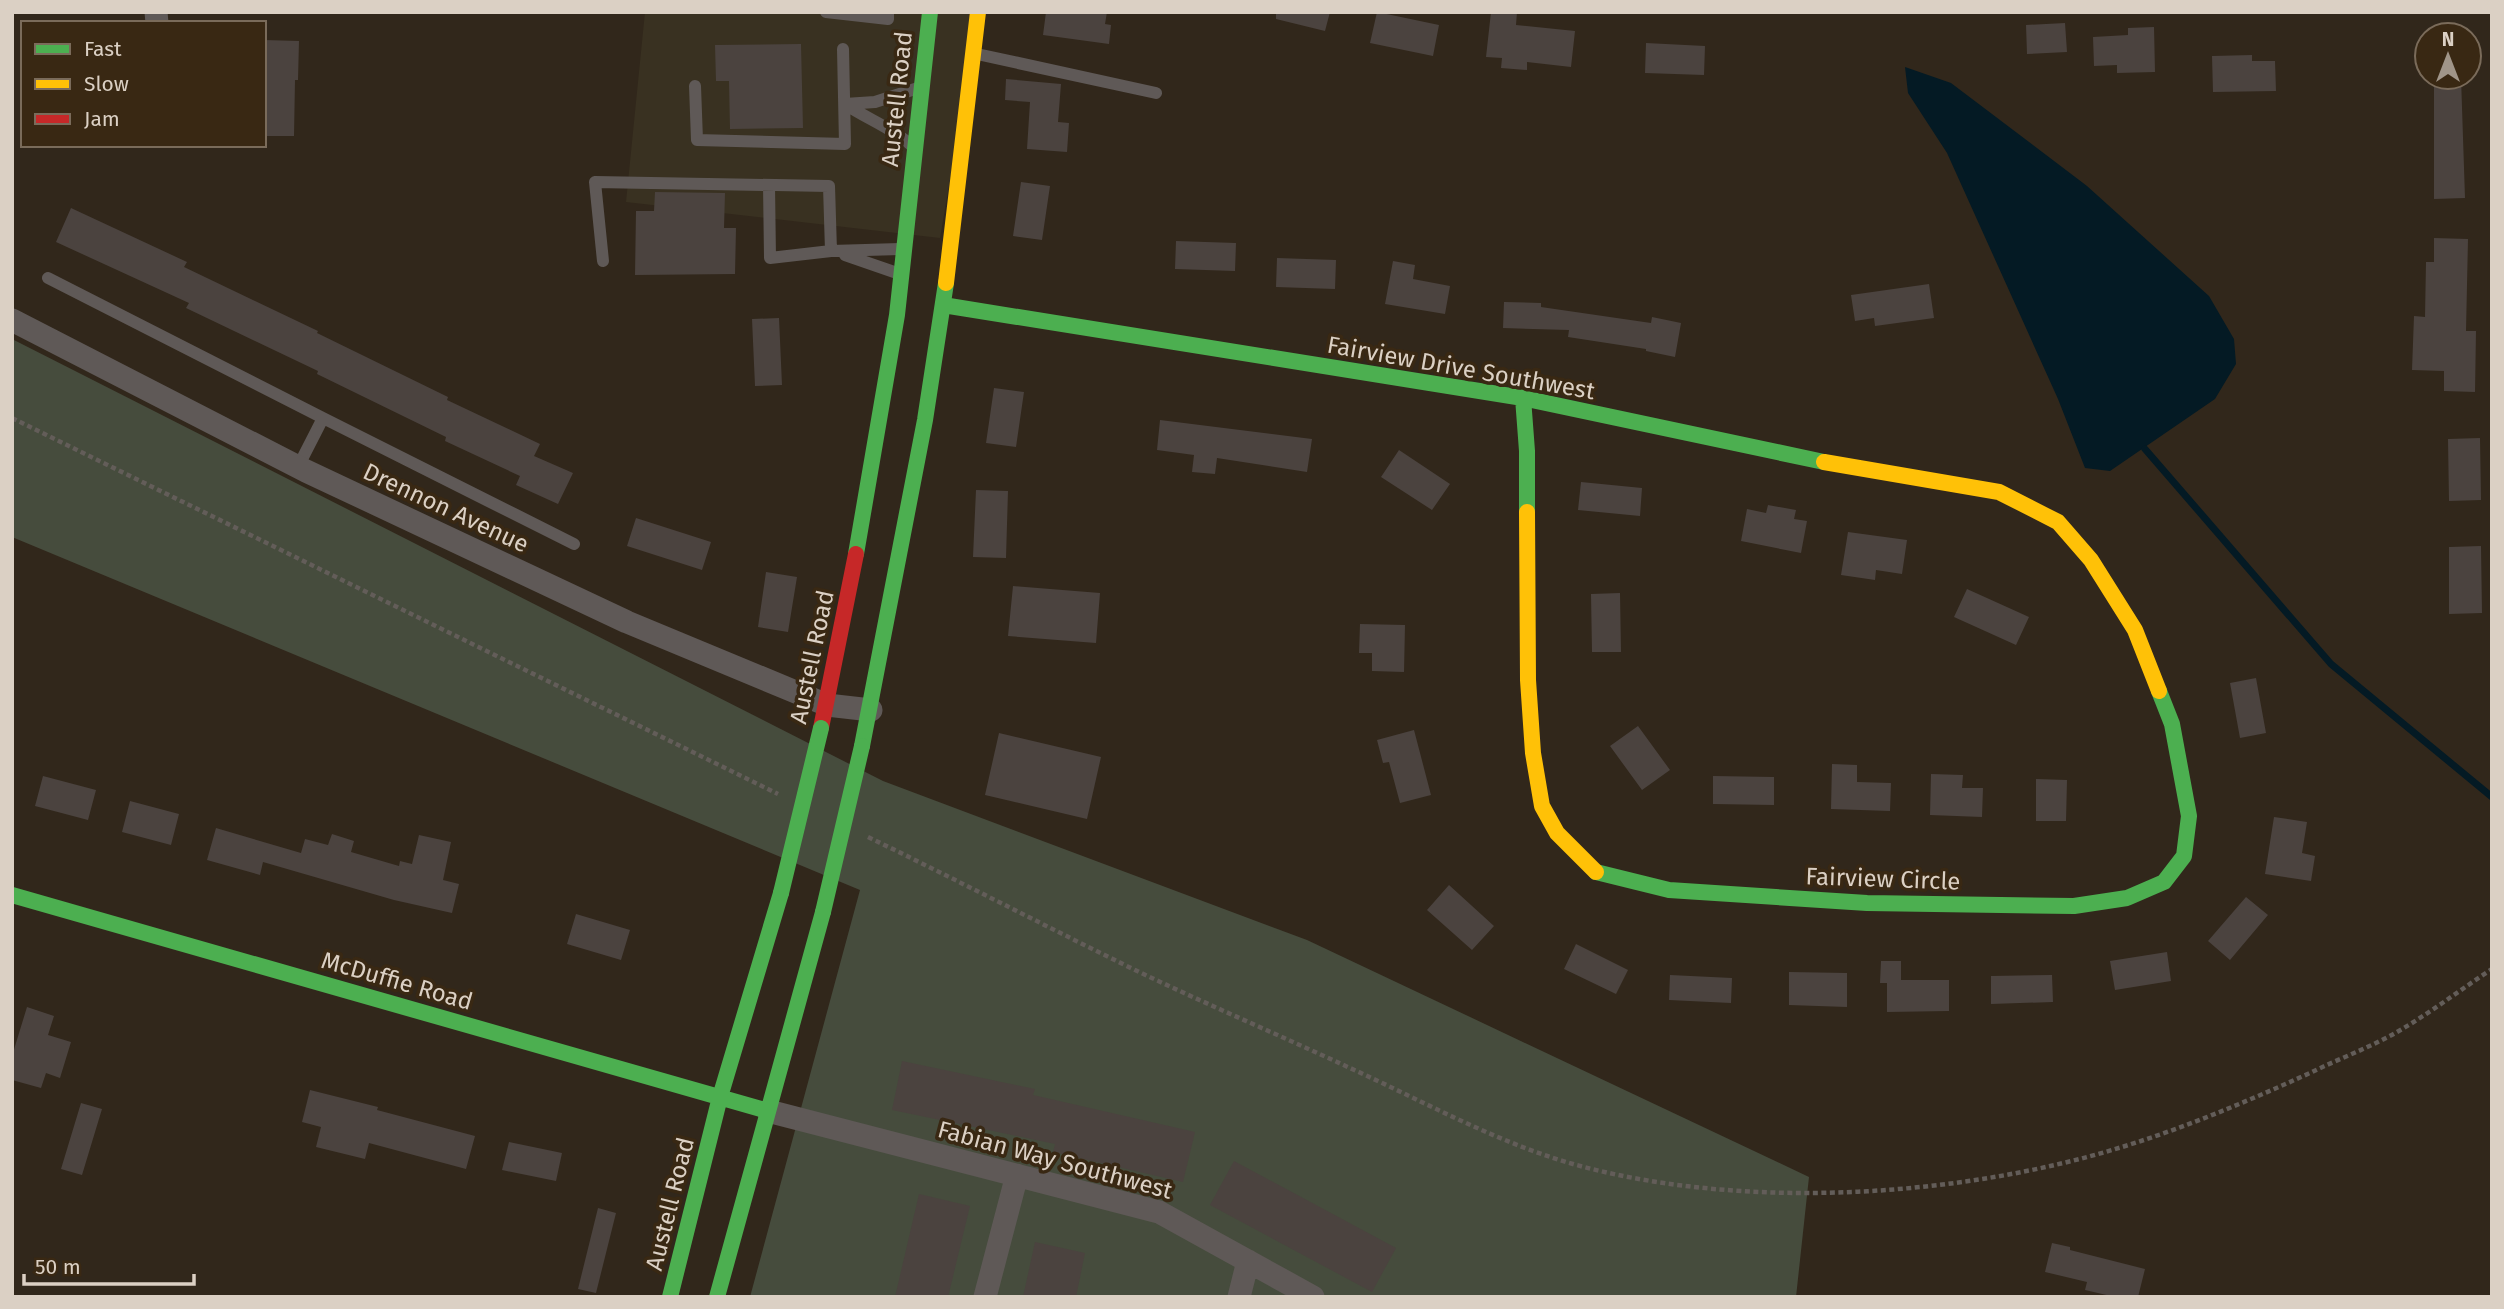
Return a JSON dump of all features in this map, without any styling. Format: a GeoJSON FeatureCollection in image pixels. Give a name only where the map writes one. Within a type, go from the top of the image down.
{"type":"FeatureCollection","features":[{"type":"Feature","properties":{"kind":"street","name":"Austell Road"},"geometry":{"type":"LineString","coordinates":[[670,1297],[720,1097],[781,892],[827,705],[869,487],[901,275],[930,12]]}},
{"type":"Feature","properties":{"kind":"street"},"geometry":{"type":"LineString","coordinates":[[717,1297],[823,912],[871,710],[925,420],[943,305],[978,12]]}},
{"type":"Feature","properties":{"kind":"street","name":"Fairview Drive Southwest"},"geometry":{"type":"LineString","coordinates":[[943,305],[1523,398],[1854,468],[1968,487]]}},
{"type":"Feature","properties":{"kind":"street","name":"Drennon Avenue"},"geometry":{"type":"LineString","coordinates":[[12,320],[298,467],[626,622],[827,705],[871,710]]}},
{"type":"Feature","properties":{"kind":"street","name":"Fairview Circle"},"geometry":{"type":"LineString","coordinates":[[1523,398],[1527,452],[1528,680],[1533,753],[1542,806],[1557,833],[1597,873],[1669,890],[1867,904],[2074,906],[2127,898],[2164,882],[2184,856],[2189,816],[2172,724],[2135,630],[2091,560],[2058,522],[1998,492],[1968,487]]}},
{"type":"Feature","properties":{"kind":"street","name":"McDuffie Road"},"geometry":{"type":"LineString","coordinates":[[12,895],[768,1111]]}},
{"type":"Feature","properties":{"kind":"street","name":"Fabian Way Southwest"},"geometry":{"type":"LineString","coordinates":[[768,1111],[1159,1212],[1313,1297]]}},
{"type":"Feature","properties":{"kind":"street"},"geometry":{"type":"LineString","coordinates":[[985,1297],[1017,1175]]}},
{"type":"Feature","properties":{"kind":"street"},"geometry":{"type":"LineString","coordinates":[[1239,1297],[1248,1261]]}},
{"type":"Feature","properties":{"kind":"lane"},"geometry":{"type":"LineString","coordinates":[[826,12],[888,19],[888,12]]}},
{"type":"Feature","properties":{"kind":"lane"},"geometry":{"type":"LineString","coordinates":[[695,86],[696,140],[845,144],[843,49]]}},
{"type":"Feature","properties":{"kind":"lane"},"geometry":{"type":"LineString","coordinates":[[973,53],[1156,93]]}},
{"type":"Feature","properties":{"kind":"lane"},"geometry":{"type":"LineString","coordinates":[[845,104],[875,102],[922,87]]}},
{"type":"Feature","properties":{"kind":"lane"},"geometry":{"type":"LineString","coordinates":[[845,104],[887,126],[915,148]]}},
{"type":"Feature","properties":{"kind":"lane"},"geometry":{"type":"LineString","coordinates":[[603,261],[596,182],[829,186],[831,251]]}},
{"type":"Feature","properties":{"kind":"lane"},"geometry":{"type":"LineString","coordinates":[[769,185],[770,258],[831,251],[904,249]]}},
{"type":"Feature","properties":{"kind":"lane"},"geometry":{"type":"LineString","coordinates":[[831,251],[861,258],[901,275]]}},
{"type":"Feature","properties":{"kind":"lane"},"geometry":{"type":"LineString","coordinates":[[48,278],[575,544]]}},
{"type":"Feature","properties":{"kind":"lane"},"geometry":{"type":"LineString","coordinates":[[298,467],[323,418]]}},
{"type":"Feature","properties":{"kind":"path"},"geometry":{"type":"LineString","coordinates":[[12,418],[790,800]]}},
{"type":"Feature","properties":{"kind":"path"},"geometry":{"type":"LineString","coordinates":[[859,833],[1137,970],[1534,1152],[1615,1174],[1716,1188],[1784,1192],[1919,1186],[2026,1170],[2119,1148],[2246,1102],[2396,1032],[2492,969]]}},
{"type":"Feature","properties":{"kind":"shaded area"},"geometry":{"type":"Polygon","coordinates":[[[645,12],[979,12],[940,238],[626,202],[645,12]]]}},
{"type":"Feature","properties":{"kind":"green space"},"geometry":{"type":"Polygon","coordinates":[[[12,339],[883,781],[1307,940],[1809,1177],[1796,1297],[750,1297],[860,890],[12,537],[12,339]]]}},
{"type":"Feature","properties":{"kind":"water"},"geometry":{"type":"Polygon","coordinates":[[[1905,67],[1951,83],[2087,186],[2209,296],[2234,339],[2236,364],[2215,399],[2110,471],[2085,468],[2058,399],[1947,153],[1908,93],[1905,67]]]}},
{"type":"Feature","properties":{"kind":"building"},"geometry":{"type":"Polygon","coordinates":[[[1046,12],[1107,12],[1105,24],[1111,25],[1109,44],[1043,35],[1046,12]]]}},
{"type":"Feature","properties":{"kind":"building"},"geometry":{"type":"Polygon","coordinates":[[[1276,12],[1330,12],[1325,31],[1276,19],[1276,12]]]}},
{"type":"Feature","properties":{"kind":"building"},"geometry":{"type":"Polygon","coordinates":[[[1377,12],[1439,25],[1433,56],[1370,43],[1377,12]]]}},
{"type":"Feature","properties":{"kind":"building"},"geometry":{"type":"Polygon","coordinates":[[[1491,12],[1517,12],[1516,25],[1575,31],[1571,67],[1527,62],[1527,70],[1501,68],[1502,58],[1486,57],[1491,12]]]}},
{"type":"Feature","properties":{"kind":"building"},"geometry":{"type":"Polygon","coordinates":[[[2065,23],[2067,52],[2027,54],[2026,25],[2065,23]]]}},
{"type":"Feature","properties":{"kind":"building"},"geometry":{"type":"Polygon","coordinates":[[[2154,27],[2155,72],[2117,73],[2117,65],[2094,66],[2093,37],[2128,35],[2128,28],[2154,27]]]}},
{"type":"Feature","properties":{"kind":"building"},"geometry":{"type":"Polygon","coordinates":[[[266,40],[299,41],[294,136],[266,136],[266,40]]]}},
{"type":"Feature","properties":{"kind":"building"},"geometry":{"type":"Polygon","coordinates":[[[1646,43],[1705,46],[1704,75],[1645,73],[1646,43]]]}},
{"type":"Feature","properties":{"kind":"building"},"geometry":{"type":"Polygon","coordinates":[[[801,44],[803,128],[730,129],[729,81],[716,81],[715,45],[801,44]]]}},
{"type":"Feature","properties":{"kind":"building"},"geometry":{"type":"Polygon","coordinates":[[[2252,55],[2252,61],[2275,61],[2276,91],[2213,92],[2212,56],[2252,55]]]}},
{"type":"Feature","properties":{"kind":"building"},"geometry":{"type":"Polygon","coordinates":[[[1006,79],[1061,84],[1058,122],[1069,123],[1067,152],[1027,149],[1030,102],[1005,100],[1006,79]]]}},
{"type":"Feature","properties":{"kind":"building"},"geometry":{"type":"Polygon","coordinates":[[[2434,91],[2461,91],[2465,198],[2434,199],[2434,91]]]}},
{"type":"Feature","properties":{"kind":"building"},"geometry":{"type":"Polygon","coordinates":[[[1021,182],[1050,186],[1042,240],[1013,236],[1021,182]]]}},
{"type":"Feature","properties":{"kind":"building"},"geometry":{"type":"Polygon","coordinates":[[[655,192],[725,193],[724,228],[736,228],[735,274],[635,275],[636,211],[654,211],[655,192]]]}},
{"type":"Feature","properties":{"kind":"building"},"geometry":{"type":"Polygon","coordinates":[[[71,208],[187,262],[184,267],[318,331],[317,333],[448,397],[447,400],[540,444],[534,456],[573,473],[558,504],[516,485],[520,476],[445,441],[446,437],[317,374],[318,371],[186,308],[189,303],[56,242],[71,208]]]}},
{"type":"Feature","properties":{"kind":"building"},"geometry":{"type":"Polygon","coordinates":[[[2434,238],[2468,239],[2466,331],[2476,331],[2475,392],[2444,391],[2444,371],[2412,370],[2414,316],[2425,317],[2426,262],[2434,262],[2434,238]]]}},
{"type":"Feature","properties":{"kind":"building"},"geometry":{"type":"Polygon","coordinates":[[[1176,241],[1236,243],[1235,271],[1175,269],[1176,241]]]}},
{"type":"Feature","properties":{"kind":"building"},"geometry":{"type":"Polygon","coordinates":[[[1277,258],[1336,260],[1335,289],[1276,287],[1277,258]]]}},
{"type":"Feature","properties":{"kind":"building"},"geometry":{"type":"Polygon","coordinates":[[[1393,261],[1415,265],[1413,279],[1450,286],[1445,314],[1385,304],[1393,261]]]}},
{"type":"Feature","properties":{"kind":"building"},"geometry":{"type":"Polygon","coordinates":[[[1929,284],[1934,318],[1875,326],[1874,318],[1855,321],[1851,295],[1929,284]]]}},
{"type":"Feature","properties":{"kind":"building"},"geometry":{"type":"Polygon","coordinates":[[[1504,302],[1541,303],[1541,307],[1651,323],[1652,317],[1681,323],[1675,357],[1646,349],[1568,337],[1569,330],[1503,328],[1504,302]]]}},
{"type":"Feature","properties":{"kind":"building"},"geometry":{"type":"Polygon","coordinates":[[[779,318],[782,385],[755,386],[752,319],[779,318]]]}},
{"type":"Feature","properties":{"kind":"building"},"geometry":{"type":"Polygon","coordinates":[[[994,388],[1024,392],[1016,447],[986,443],[994,388]]]}},
{"type":"Feature","properties":{"kind":"building"},"geometry":{"type":"Polygon","coordinates":[[[1160,420],[1312,439],[1307,472],[1217,458],[1215,474],[1192,472],[1194,455],[1157,450],[1160,420]]]}},
{"type":"Feature","properties":{"kind":"building"},"geometry":{"type":"Polygon","coordinates":[[[2480,438],[2481,500],[2449,501],[2448,439],[2480,438]]]}},
{"type":"Feature","properties":{"kind":"building"},"geometry":{"type":"Polygon","coordinates":[[[1399,450],[1450,484],[1432,510],[1381,477],[1399,450]]]}},
{"type":"Feature","properties":{"kind":"building"},"geometry":{"type":"Polygon","coordinates":[[[1581,482],[1642,488],[1640,516],[1578,510],[1581,482]]]}},
{"type":"Feature","properties":{"kind":"building"},"geometry":{"type":"Polygon","coordinates":[[[976,490],[1008,491],[1006,558],[973,557],[976,490]]]}},
{"type":"Feature","properties":{"kind":"building"},"geometry":{"type":"Polygon","coordinates":[[[1768,505],[1796,510],[1794,519],[1807,521],[1801,553],[1741,541],[1747,509],[1766,513],[1768,505]]]}},
{"type":"Feature","properties":{"kind":"building"},"geometry":{"type":"Polygon","coordinates":[[[636,518],[711,542],[702,570],[627,546],[636,518]]]}},
{"type":"Feature","properties":{"kind":"building"},"geometry":{"type":"Polygon","coordinates":[[[1848,532],[1907,540],[1902,574],[1876,570],[1875,580],[1841,575],[1848,532]]]}},
{"type":"Feature","properties":{"kind":"building"},"geometry":{"type":"Polygon","coordinates":[[[2481,546],[2482,613],[2449,614],[2449,547],[2481,546]]]}},
{"type":"Feature","properties":{"kind":"building"},"geometry":{"type":"Polygon","coordinates":[[[766,572],[797,577],[788,632],[758,627],[766,572]]]}},
{"type":"Feature","properties":{"kind":"building"},"geometry":{"type":"Polygon","coordinates":[[[1013,586],[1100,593],[1096,643],[1008,636],[1013,586]]]}},
{"type":"Feature","properties":{"kind":"building"},"geometry":{"type":"Polygon","coordinates":[[[1967,589],[2029,617],[2016,645],[1954,617],[1967,589]]]}},
{"type":"Feature","properties":{"kind":"building"},"geometry":{"type":"Polygon","coordinates":[[[1620,593],[1621,652],[1592,652],[1591,594],[1620,593]]]}},
{"type":"Feature","properties":{"kind":"building"},"geometry":{"type":"Polygon","coordinates":[[[1360,624],[1405,625],[1404,672],[1372,671],[1372,653],[1359,653],[1360,624]]]}},
{"type":"Feature","properties":{"kind":"building"},"geometry":{"type":"Polygon","coordinates":[[[2256,678],[2266,733],[2240,738],[2230,683],[2256,678]]]}},
{"type":"Feature","properties":{"kind":"building"},"geometry":{"type":"Polygon","coordinates":[[[1638,726],[1670,770],[1642,790],[1610,746],[1638,726]]]}},
{"type":"Feature","properties":{"kind":"building"},"geometry":{"type":"Polygon","coordinates":[[[1414,730],[1431,795],[1400,803],[1389,762],[1383,763],[1377,740],[1414,730]]]}},
{"type":"Feature","properties":{"kind":"building"},"geometry":{"type":"Polygon","coordinates":[[[999,733],[1101,757],[1087,819],[985,795],[999,733]]]}},
{"type":"Feature","properties":{"kind":"building"},"geometry":{"type":"Polygon","coordinates":[[[1832,764],[1857,765],[1857,782],[1891,783],[1890,811],[1831,809],[1832,764]]]}},
{"type":"Feature","properties":{"kind":"building"},"geometry":{"type":"Polygon","coordinates":[[[1931,774],[1963,775],[1962,788],[1983,788],[1982,817],[1930,815],[1931,774]]]}},
{"type":"Feature","properties":{"kind":"building"},"geometry":{"type":"Polygon","coordinates":[[[43,776],[96,790],[88,820],[35,806],[43,776]]]}},
{"type":"Feature","properties":{"kind":"building"},"geometry":{"type":"Polygon","coordinates":[[[1713,776],[1774,777],[1774,805],[1713,804],[1713,776]]]}},
{"type":"Feature","properties":{"kind":"building"},"geometry":{"type":"Polygon","coordinates":[[[2036,779],[2067,780],[2066,821],[2036,821],[2036,779]]]}},
{"type":"Feature","properties":{"kind":"building"},"geometry":{"type":"Polygon","coordinates":[[[130,801],[179,814],[171,845],[122,832],[130,801]]]}},
{"type":"Feature","properties":{"kind":"building"},"geometry":{"type":"Polygon","coordinates":[[[2274,817],[2307,822],[2302,853],[2315,856],[2311,881],[2265,874],[2274,817]]]}},
{"type":"Feature","properties":{"kind":"building"},"geometry":{"type":"Polygon","coordinates":[[[216,828],[301,853],[305,839],[328,845],[332,834],[354,841],[351,852],[399,866],[400,861],[412,864],[419,835],[451,842],[443,880],[459,884],[452,913],[394,900],[263,862],[260,875],[207,860],[216,828]]]}},
{"type":"Feature","properties":{"kind":"building"},"geometry":{"type":"Polygon","coordinates":[[[1449,885],[1494,926],[1472,950],[1427,910],[1449,885]]]}},
{"type":"Feature","properties":{"kind":"building"},"geometry":{"type":"Polygon","coordinates":[[[2246,897],[2268,915],[2230,960],[2208,941],[2246,897]]]}},
{"type":"Feature","properties":{"kind":"building"},"geometry":{"type":"Polygon","coordinates":[[[576,914],[630,930],[621,960],[567,944],[576,914]]]}},
{"type":"Feature","properties":{"kind":"building"},"geometry":{"type":"Polygon","coordinates":[[[1576,944],[1628,970],[1616,994],[1564,969],[1576,944]]]}},
{"type":"Feature","properties":{"kind":"building"},"geometry":{"type":"Polygon","coordinates":[[[2167,952],[2171,981],[2115,990],[2110,961],[2167,952]]]}},
{"type":"Feature","properties":{"kind":"building"},"geometry":{"type":"Polygon","coordinates":[[[1881,961],[1901,961],[1901,980],[1949,980],[1949,1011],[1887,1012],[1887,983],[1880,983],[1881,961]]]}},
{"type":"Feature","properties":{"kind":"building"},"geometry":{"type":"Polygon","coordinates":[[[1789,972],[1847,973],[1847,1007],[1789,1005],[1789,972]]]}},
{"type":"Feature","properties":{"kind":"building"},"geometry":{"type":"Polygon","coordinates":[[[1670,975],[1732,978],[1731,1003],[1669,1000],[1670,975]]]}},
{"type":"Feature","properties":{"kind":"building"},"geometry":{"type":"Polygon","coordinates":[[[2052,975],[2053,1002],[1991,1004],[1991,976],[2052,975]]]}},
{"type":"Feature","properties":{"kind":"building"},"geometry":{"type":"Polygon","coordinates":[[[27,1007],[54,1016],[48,1035],[71,1042],[60,1078],[46,1073],[41,1088],[12,1080],[12,1056],[27,1007]]]}},
{"type":"Feature","properties":{"kind":"building"},"geometry":{"type":"Polygon","coordinates":[[[902,1061],[1035,1089],[1033,1095],[1195,1132],[1183,1182],[1053,1152],[1055,1144],[892,1110],[902,1061]]]}},
{"type":"Feature","properties":{"kind":"building"},"geometry":{"type":"Polygon","coordinates":[[[310,1090],[475,1136],[466,1169],[369,1143],[365,1159],[316,1147],[321,1127],[302,1122],[310,1090]]]}},
{"type":"Feature","properties":{"kind":"building"},"geometry":{"type":"Polygon","coordinates":[[[81,1103],[102,1109],[82,1175],[61,1169],[81,1103]]]}},
{"type":"Feature","properties":{"kind":"building"},"geometry":{"type":"Polygon","coordinates":[[[509,1142],[562,1153],[556,1181],[502,1170],[509,1142]]]}},
{"type":"Feature","properties":{"kind":"building"},"geometry":{"type":"Polygon","coordinates":[[[1234,1161],[1396,1248],[1372,1292],[1210,1205],[1234,1161]]]}},
{"type":"Feature","properties":{"kind":"building"},"geometry":{"type":"Polygon","coordinates":[[[919,1194],[970,1206],[948,1297],[895,1297],[919,1194]]]}},
{"type":"Feature","properties":{"kind":"building"},"geometry":{"type":"Polygon","coordinates":[[[598,1208],[616,1213],[596,1293],[578,1289],[598,1208]]]}},
{"type":"Feature","properties":{"kind":"building"},"geometry":{"type":"Polygon","coordinates":[[[1035,1242],[1085,1253],[1076,1297],[1023,1297],[1035,1242]]]}},
{"type":"Feature","properties":{"kind":"building"},"geometry":{"type":"Polygon","coordinates":[[[2052,1243],[2145,1269],[2138,1297],[2115,1297],[2085,1290],[2087,1282],[2045,1272],[2052,1243]]]}},
{"type":"Feature","properties":{"kind":"waterway"},"geometry":{"type":"LineString","coordinates":[[2145,449],[2331,664],[2492,797]]}},
{"type":"Feature","properties":{"kind":"traffic: fast"},"geometry":{"type":"LineString","coordinates":[[856,554],[897,315],[930,12]]}},
{"type":"Feature","properties":{"kind":"traffic: fast"},"geometry":{"type":"LineString","coordinates":[[862,746],[925,420],[946,283]]}},
{"type":"Feature","properties":{"kind":"traffic: fast"},"geometry":{"type":"LineString","coordinates":[[943,305],[1523,398],[1824,462]]}},
{"type":"Feature","properties":{"kind":"traffic: fast"},"geometry":{"type":"LineString","coordinates":[[1523,398],[1527,451],[1527,512]]}},
{"type":"Feature","properties":{"kind":"traffic: fast"},"geometry":{"type":"LineString","coordinates":[[1596,872],[1669,890],[1867,903],[2074,906],[2127,898],[2164,882],[2184,856],[2189,816],[2172,724],[2159,691]]}},
{"type":"Feature","properties":{"kind":"traffic: fast"},"geometry":{"type":"LineString","coordinates":[[781,893],[821,728]]}},
{"type":"Feature","properties":{"kind":"traffic: fast"},"geometry":{"type":"LineString","coordinates":[[823,912],[862,746]]}},
{"type":"Feature","properties":{"kind":"traffic: fast"},"geometry":{"type":"LineString","coordinates":[[670,1297],[720,1097],[781,893]]}},
{"type":"Feature","properties":{"kind":"traffic: fast"},"geometry":{"type":"LineString","coordinates":[[12,895],[768,1111]]}},
{"type":"Feature","properties":{"kind":"traffic: fast"},"geometry":{"type":"LineString","coordinates":[[717,1297],[823,912]]}},
{"type":"Feature","properties":{"kind":"traffic: slow"},"geometry":{"type":"LineString","coordinates":[[946,283],[978,12]]}},
{"type":"Feature","properties":{"kind":"traffic: slow"},"geometry":{"type":"LineString","coordinates":[[1824,462],[1999,492],[2058,522],[2091,560],[2135,630],[2159,691]]}},
{"type":"Feature","properties":{"kind":"traffic: slow"},"geometry":{"type":"LineString","coordinates":[[1527,512],[1528,680],[1533,753],[1542,806],[1557,833],[1596,872]]}},
{"type":"Feature","properties":{"kind":"traffic: jam"},"geometry":{"type":"LineString","coordinates":[[821,728],[856,554]]}}]}
